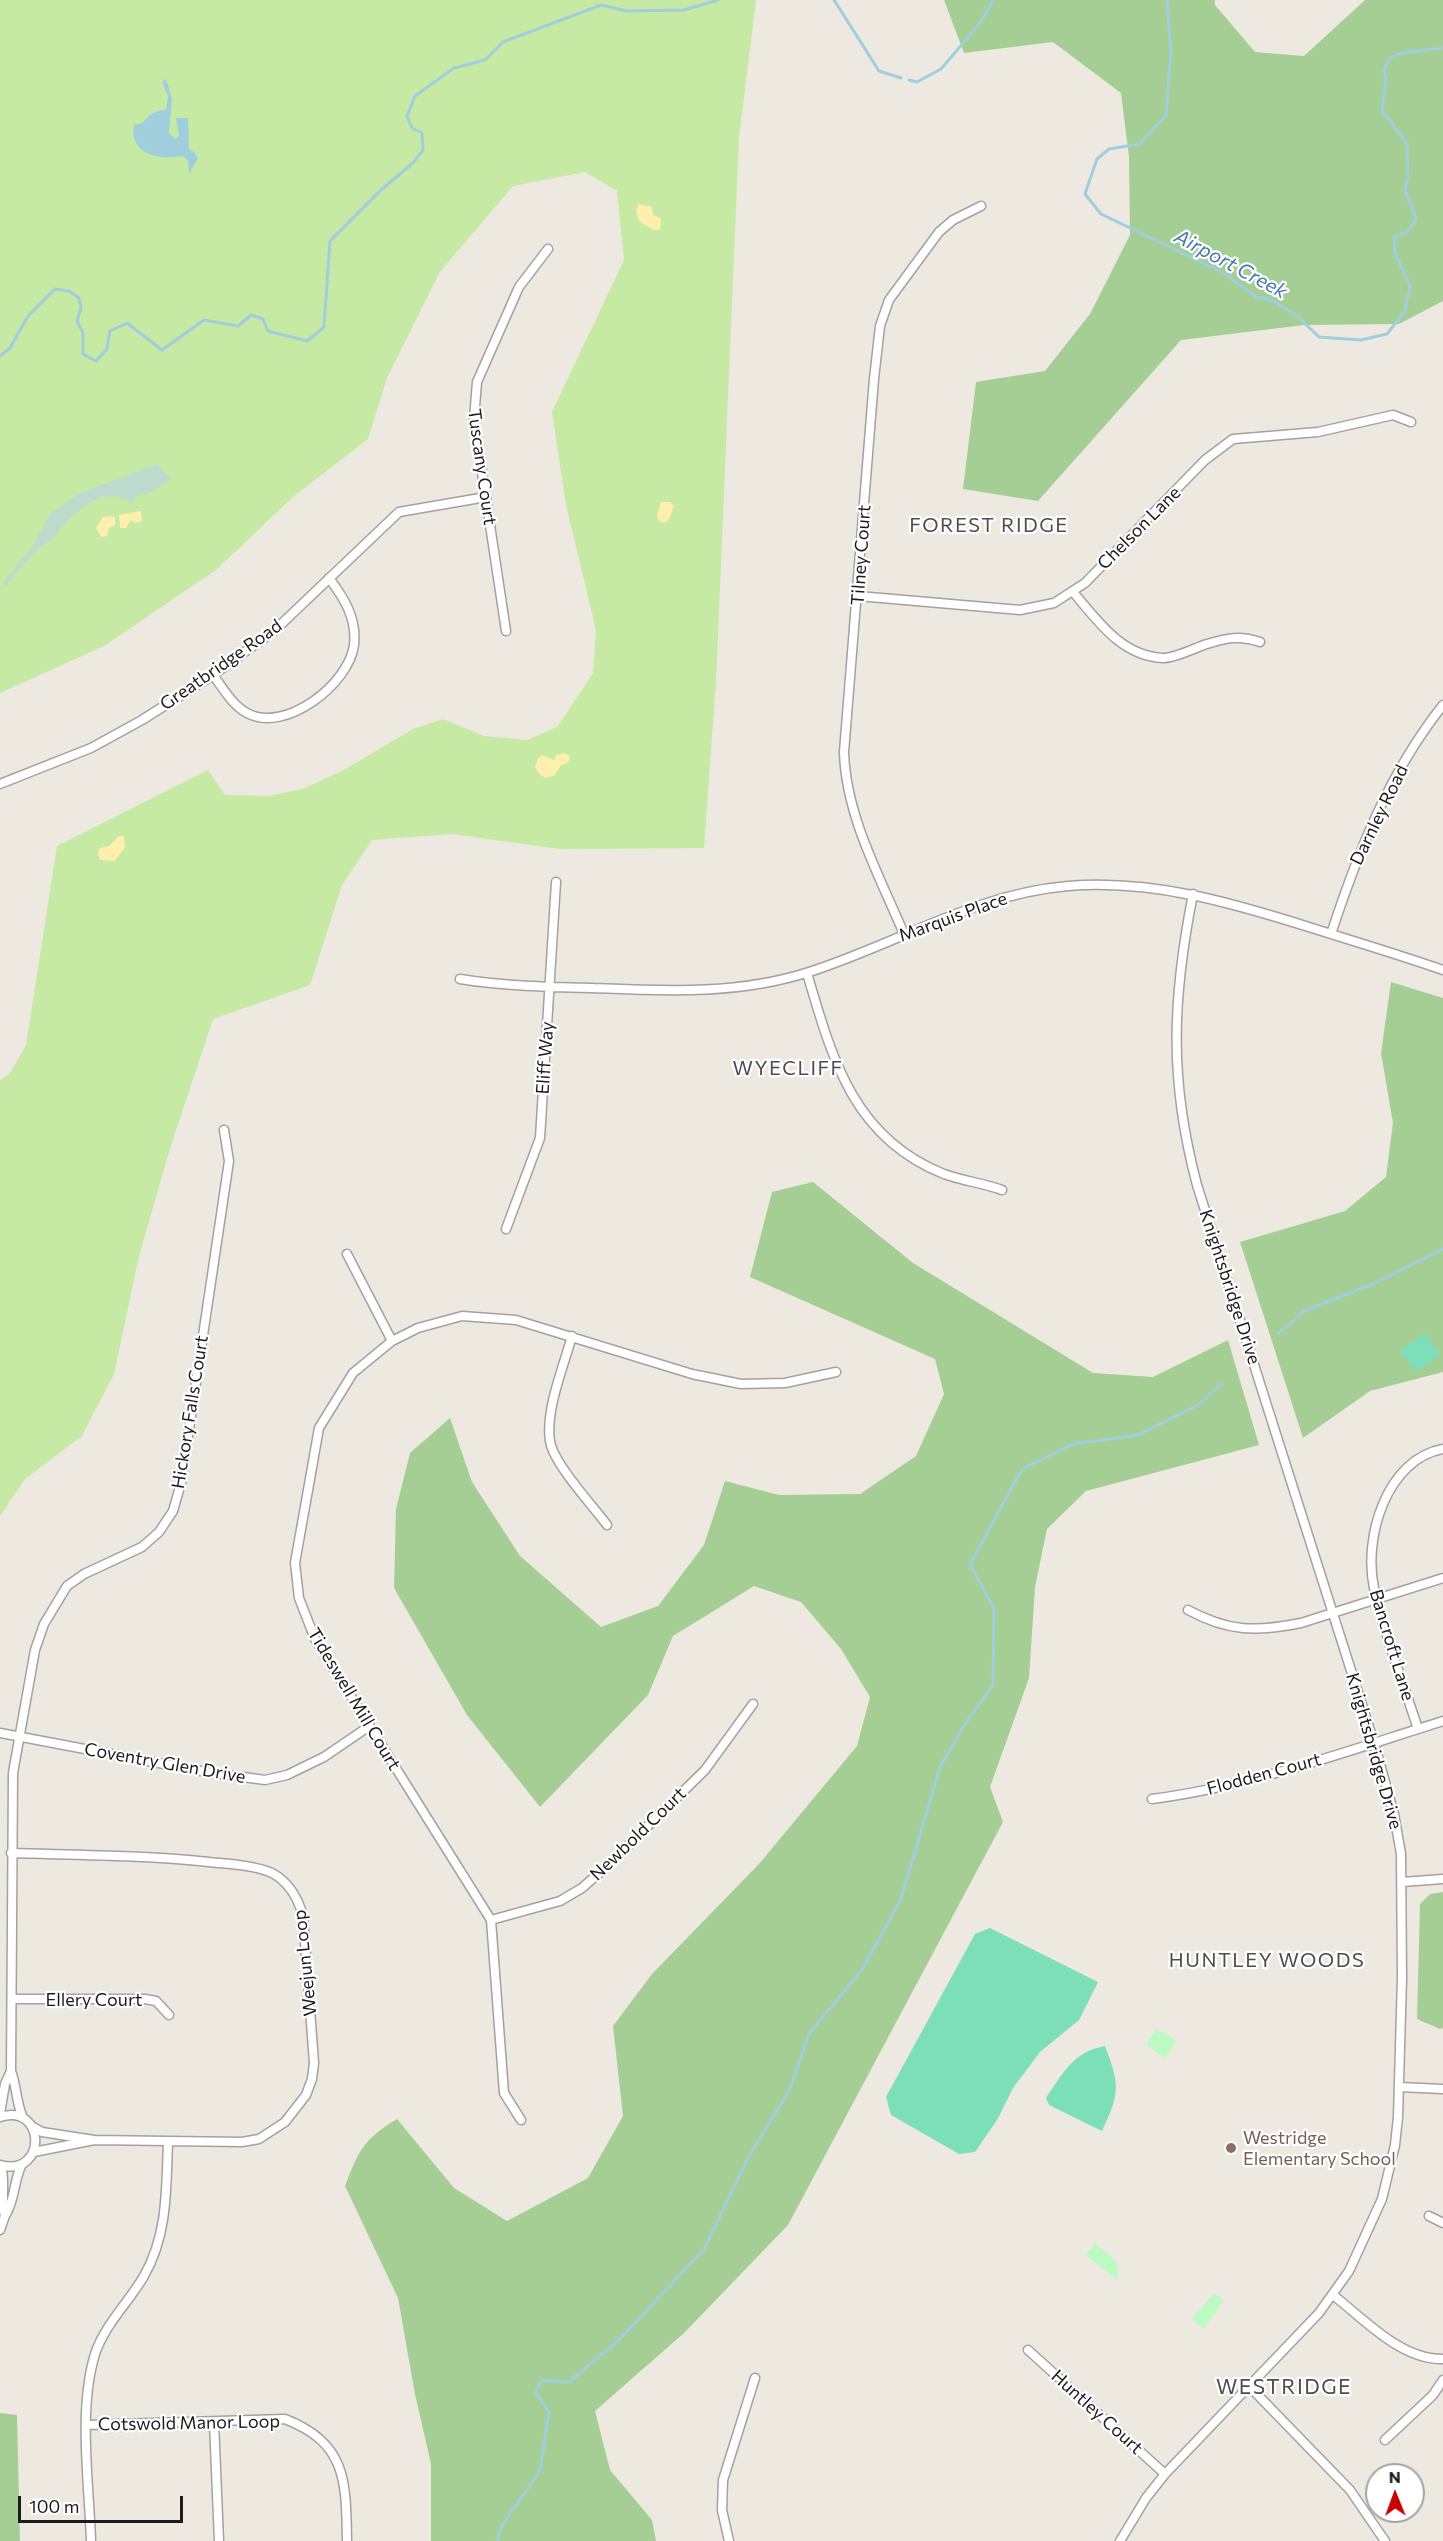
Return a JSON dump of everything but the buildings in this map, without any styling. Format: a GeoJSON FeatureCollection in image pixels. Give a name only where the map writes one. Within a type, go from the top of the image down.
{"type":"FeatureCollection","features":[{"type":"Feature","properties":{"kind":"street","name":"Tilney Court"},"geometry":{"type":"LineString","coordinates":[[904,934],[850,804],[844,774],[874,379],[884,313],[895,291],[939,232],[953,220],[981,206]]}},
{"type":"Feature","properties":{"kind":"street","name":"Tuscany Court"},"geometry":{"type":"LineString","coordinates":[[506,631],[474,418],[477,382],[519,287],[548,249]]}},
{"type":"Feature","properties":{"kind":"street","name":"Chelson Lane"},"geometry":{"type":"LineString","coordinates":[[858,596],[1020,610],[1054,603],[1073,592],[1205,460],[1233,439],[1318,432],[1393,415],[1411,422]]}},
{"type":"Feature","properties":{"kind":"street","name":"Greatbridge Road"},"geometry":{"type":"LineString","coordinates":[[0,784],[91,748],[142,720],[213,675],[274,630],[399,512],[486,497]]}},
{"type":"Feature","properties":{"kind":"street"},"geometry":{"type":"LineString","coordinates":[[213,675],[233,702],[246,713],[265,718],[290,715],[336,682],[350,659],[354,633],[345,598],[329,578]]}},
{"type":"Feature","properties":{"kind":"street"},"geometry":{"type":"LineString","coordinates":[[1073,592],[1108,634],[1132,651],[1164,658],[1228,637],[1246,637],[1260,642]]}},
{"type":"Feature","properties":{"kind":"street","name":"Darnley Road"},"geometry":{"type":"LineString","coordinates":[[1331,934],[1354,867],[1383,799],[1421,735],[1443,705]]}},
{"type":"Feature","properties":{"kind":"street","name":"Eliff Way"},"geometry":{"type":"LineString","coordinates":[[506,1229],[540,1138],[556,882]]}},
{"type":"Feature","properties":{"kind":"street","name":"Marquis Place"},"geometry":{"type":"LineString","coordinates":[[460,979],[550,987],[720,990],[753,986],[807,973],[962,909],[1037,890],[1098,885],[1193,894],[1228,901],[1443,970]]}},
{"type":"Feature","properties":{"kind":"street","name":"Knightsbridge Drive"},"geometry":{"type":"LineString","coordinates":[[1120,2541],[1146,2498],[1165,2474],[1333,2295],[1363,2246],[1382,2199],[1395,2145],[1399,2086],[1402,1882],[1397,1829],[1374,1743],[1197,1185],[1182,1123],[1177,1079],[1176,1013],[1185,933],[1193,894]]}},
{"type":"Feature","properties":{"kind":"street"},"geometry":{"type":"LineString","coordinates":[[807,973],[839,1073],[860,1107],[880,1132],[907,1155],[924,1165],[945,1174],[1002,1190]]}},
{"type":"Feature","properties":{"kind":"street","name":"Hickory Falls Court"},"geometry":{"type":"LineString","coordinates":[[11,2071],[13,1773],[35,1650],[54,1604],[67,1586],[84,1574],[142,1547],[159,1532],[173,1511],[181,1483],[229,1161],[224,1130]]}},
{"type":"Feature","properties":{"kind":"street"},"geometry":{"type":"LineString","coordinates":[[347,1254],[392,1341]]}},
{"type":"Feature","properties":{"kind":"street","name":"Tideswell Mill Court"},"geometry":{"type":"LineString","coordinates":[[521,2120],[504,2093],[491,1920],[315,1639],[299,1598],[295,1563],[319,1428],[353,1373],[392,1341],[418,1328],[462,1316],[516,1320],[692,1374],[741,1384],[785,1383],[836,1372]]}},
{"type":"Feature","properties":{"kind":"street"},"geometry":{"type":"LineString","coordinates":[[572,1336],[551,1416],[550,1442],[567,1474],[608,1525]]}},
{"type":"Feature","properties":{"kind":"street","name":"Bancroft Lane"},"geometry":{"type":"LineString","coordinates":[[1418,1729],[1373,1586],[1373,1554],[1385,1498],[1396,1479],[1410,1464],[1430,1451],[1443,1449]]}},
{"type":"Feature","properties":{"kind":"street"},"geometry":{"type":"LineString","coordinates":[[1188,1610],[1224,1627],[1254,1629],[1301,1623],[1443,1578]]}},
{"type":"Feature","properties":{"kind":"street","name":"Newbold Court"},"geometry":{"type":"LineString","coordinates":[[491,1920],[560,1901],[582,1888],[705,1770],[753,1704]]}},
{"type":"Feature","properties":{"kind":"street","name":"Flodden Court"},"geometry":{"type":"LineString","coordinates":[[1152,1799],[1250,1780],[1443,1720]]}},
{"type":"Feature","properties":{"kind":"street","name":"Coventry Glen Drive"},"geometry":{"type":"LineString","coordinates":[[0,1732],[206,1772],[265,1780],[287,1775],[324,1757],[368,1727]]}},
{"type":"Feature","properties":{"kind":"street","name":"Weejun Loop"},"geometry":{"type":"LineString","coordinates":[[11,1854],[148,1856],[236,1865],[270,1872],[283,1880],[300,1903],[314,2063],[306,2095],[285,2122],[259,2139],[242,2142],[94,2140],[42,2132],[33,2127]]}},
{"type":"Feature","properties":{"kind":"street"},"geometry":{"type":"LineString","coordinates":[[1402,1882],[1443,1879]]}},
{"type":"Feature","properties":{"kind":"street","name":"Ellery Court"},"geometry":{"type":"LineString","coordinates":[[12,1999],[156,2001],[169,2015]]}},
{"type":"Feature","properties":{"kind":"street"},"geometry":{"type":"LineString","coordinates":[[0,2230],[13,2203],[17,2173],[34,2152],[36,2139],[33,2127],[23,2118],[15,2115],[0,2115],[5,2084],[11,2071]]}},
{"type":"Feature","properties":{"kind":"street"},"geometry":{"type":"LineString","coordinates":[[11,2071],[16,2085],[18,2108],[23,2118]]}},
{"type":"Feature","properties":{"kind":"street"},"geometry":{"type":"LineString","coordinates":[[1399,2086],[1443,2089]]}},
{"type":"Feature","properties":{"kind":"street","name":"Weejun Loop"},"geometry":{"type":"LineString","coordinates":[[34,2152],[94,2140]]}},
{"type":"Feature","properties":{"kind":"street"},"geometry":{"type":"LineString","coordinates":[[91,2541],[87,2425],[89,2376],[96,2351],[108,2326],[144,2276],[164,2229],[168,2142]]}},
{"type":"Feature","properties":{"kind":"street"},"geometry":{"type":"LineString","coordinates":[[5,2216],[1,2201],[4,2175],[0,2165],[22,2164]]}},
{"type":"Feature","properties":{"kind":"street"},"geometry":{"type":"LineString","coordinates":[[1430,2216],[1443,2223]]}},
{"type":"Feature","properties":{"kind":"street"},"geometry":{"type":"LineString","coordinates":[[1333,2295],[1405,2349],[1421,2356],[1443,2359]]}},
{"type":"Feature","properties":{"kind":"street","name":"Huntley Court"},"geometry":{"type":"LineString","coordinates":[[1028,2349],[1165,2474]]}},
{"type":"Feature","properties":{"kind":"street"},"geometry":{"type":"LineString","coordinates":[[729,2541],[722,2510],[723,2480],[755,2378]]}},
{"type":"Feature","properties":{"kind":"street"},"geometry":{"type":"LineString","coordinates":[[1385,2440],[1433,2395],[1443,2380]]}},
{"type":"Feature","properties":{"kind":"street"},"geometry":{"type":"LineString","coordinates":[[1249,2386],[1343,2482],[1385,2541]]}},
{"type":"Feature","properties":{"kind":"street","name":"Cotswold Manor Loop"},"geometry":{"type":"LineString","coordinates":[[87,2425],[285,2419],[309,2428],[325,2443],[340,2465],[347,2541]]}},
{"type":"Feature","properties":{"kind":"street"},"geometry":{"type":"LineString","coordinates":[[214,2422],[219,2541]]}},
{"type":"Feature","properties":{"kind":"green space"},"geometry":{"type":"Polygon","coordinates":[[[0,0],[756,0],[739,137],[716,683],[704,848],[559,849],[452,834],[372,840],[342,885],[310,985],[213,1019],[171,1145],[139,1256],[114,1374],[82,1436],[25,1479],[0,1516],[0,1080],[10,1073],[26,1045],[57,846],[208,770],[225,795],[269,796],[305,788],[344,770],[413,729],[443,719],[484,736],[527,740],[557,727],[593,673],[596,630],[566,505],[552,412],[624,260],[617,191],[585,172],[513,186],[439,273],[387,378],[368,439],[293,497],[216,570],[104,646],[0,693],[0,0]]]}},
{"type":"Feature","properties":{"kind":"green space"},"geometry":{"type":"Polygon","coordinates":[[[944,0],[1215,0],[1215,5],[1255,52],[1304,56],[1365,0],[1443,0],[1443,301],[1399,324],[1304,325],[1181,340],[1038,501],[963,489],[976,382],[1045,371],[1090,314],[1130,235],[1129,157],[1121,93],[1053,42],[964,53],[944,0]]]}},
{"type":"Feature","properties":{"kind":"green space"},"geometry":{"type":"Polygon","coordinates":[[[157,464],[170,478],[163,485],[150,493],[136,496],[132,503],[117,496],[101,497],[89,503],[71,517],[53,538],[32,554],[6,586],[3,583],[32,547],[50,514],[78,494],[157,464]]]}},
{"type":"Feature","properties":{"kind":"green space"},"geometry":{"type":"Polygon","coordinates":[[[1391,982],[1443,998],[1443,1372],[1370,1391],[1303,1438],[1240,1242],[1345,1211],[1386,1177],[1393,1123],[1381,1053],[1391,982]]]}},
{"type":"Feature","properties":{"kind":"green space"},"geometry":{"type":"Polygon","coordinates":[[[813,1182],[913,1263],[1093,1373],[1153,1377],[1228,1340],[1259,1445],[1086,1491],[1047,1529],[1035,1587],[1029,1678],[990,1787],[1003,1822],[788,2225],[684,2333],[595,2411],[610,2470],[652,2520],[656,2541],[431,2541],[431,2464],[415,2394],[398,2298],[345,2186],[359,2154],[370,2139],[397,2119],[454,2188],[507,2221],[588,2178],[623,2116],[613,2026],[652,1974],[759,1864],[857,1746],[870,1697],[841,1649],[801,1602],[754,1586],[673,1636],[648,1695],[540,1807],[467,1715],[394,1588],[396,1509],[410,1453],[450,1418],[472,1482],[520,1556],[601,1627],[658,1606],[704,1545],[725,1481],[779,1495],[860,1494],[916,1456],[944,1394],[935,1359],[750,1277],[772,1192],[813,1182]]]}},
{"type":"Feature","properties":{"kind":"green space"},"geometry":{"type":"Polygon","coordinates":[[[1425,1333],[1440,1355],[1416,1372],[1400,1351],[1425,1333]]]}},
{"type":"Feature","properties":{"kind":"green space"},"geometry":{"type":"Polygon","coordinates":[[[1443,1892],[1443,2028],[1440,2029],[1417,2019],[1420,1904],[1430,1894],[1443,1892]]]}},
{"type":"Feature","properties":{"kind":"green space"},"geometry":{"type":"Polygon","coordinates":[[[990,1928],[1098,1982],[1079,2020],[1040,2052],[1013,2088],[997,2120],[975,2152],[959,2154],[891,2115],[886,2097],[975,1934],[990,1928]]]}},
{"type":"Feature","properties":{"kind":"green space"},"geometry":{"type":"Polygon","coordinates":[[[1156,2029],[1177,2040],[1165,2058],[1146,2045],[1156,2029]]]}},
{"type":"Feature","properties":{"kind":"green space"},"geometry":{"type":"Polygon","coordinates":[[[1105,2046],[1113,2070],[1116,2089],[1112,2107],[1102,2131],[1049,2105],[1046,2098],[1070,2064],[1085,2053],[1105,2046]]]}},
{"type":"Feature","properties":{"kind":"green space"},"geometry":{"type":"Polygon","coordinates":[[[1095,2243],[1117,2262],[1118,2281],[1086,2255],[1095,2243]]]}},
{"type":"Feature","properties":{"kind":"green space"},"geometry":{"type":"Polygon","coordinates":[[[1214,2293],[1224,2301],[1203,2329],[1192,2319],[1214,2293]]]}},
{"type":"Feature","properties":{"kind":"green space"},"geometry":{"type":"Polygon","coordinates":[[[0,2413],[17,2415],[20,2541],[0,2541],[0,2413]]]}},
{"type":"Feature","properties":{"kind":"sand"},"geometry":{"type":"Polygon","coordinates":[[[639,204],[652,207],[653,215],[661,218],[660,230],[653,230],[639,221],[636,211],[639,204]]]}},
{"type":"Feature","properties":{"kind":"sand"},"geometry":{"type":"Polygon","coordinates":[[[661,502],[670,502],[674,506],[669,520],[664,523],[659,521],[657,515],[661,502]]]}},
{"type":"Feature","properties":{"kind":"sand"},"geometry":{"type":"Polygon","coordinates":[[[141,511],[142,521],[136,523],[131,520],[126,528],[120,528],[119,515],[141,511]]]}},
{"type":"Feature","properties":{"kind":"sand"},"geometry":{"type":"Polygon","coordinates":[[[103,517],[115,517],[115,525],[109,528],[107,536],[101,537],[96,528],[103,517]]]}},
{"type":"Feature","properties":{"kind":"sand"},"geometry":{"type":"Polygon","coordinates":[[[564,753],[569,755],[570,759],[566,764],[561,765],[555,775],[546,778],[539,774],[535,767],[538,758],[543,755],[554,760],[556,755],[564,753]]]}},
{"type":"Feature","properties":{"kind":"sand"},"geometry":{"type":"Polygon","coordinates":[[[119,836],[124,836],[125,847],[115,861],[100,860],[98,853],[100,848],[109,846],[119,836]]]}},
{"type":"Feature","properties":{"kind":"water"},"geometry":{"type":"Polygon","coordinates":[[[166,79],[172,99],[169,133],[175,139],[179,136],[176,118],[188,118],[189,149],[198,158],[189,174],[188,161],[183,156],[165,157],[148,154],[136,143],[134,135],[134,125],[143,123],[147,117],[156,112],[166,110],[168,96],[162,82],[166,79]]]}},
{"type":"Feature","properties":{"kind":"waterway","name":"Airport Creek"},"geometry":{"type":"LineString","coordinates":[[0,356],[10,348],[28,316],[55,289],[69,291],[79,298],[81,308],[77,321],[83,333],[83,354],[96,361],[107,349],[110,331],[127,323],[162,350],[204,320],[238,326],[251,315],[263,319],[268,331],[307,341],[324,327],[330,241],[382,189],[413,163],[423,150],[422,133],[412,128],[407,116],[415,96],[454,68],[485,60],[503,42],[601,5],[627,11],[684,10],[718,0]]}},
{"type":"Feature","properties":{"kind":"waterway","name":"Airport Creek"},"geometry":{"type":"LineString","coordinates":[[834,0],[879,71],[901,78]]}},
{"type":"Feature","properties":{"kind":"waterway","name":"Airport Creek"},"geometry":{"type":"LineString","coordinates":[[909,80],[917,82],[941,69],[981,22],[993,0]]}},
{"type":"Feature","properties":{"kind":"waterway","name":"Airport Creek"},"geometry":{"type":"LineString","coordinates":[[1167,0],[1171,51],[1166,115],[1140,144],[1109,149],[1097,159],[1085,194],[1101,214],[1224,273],[1256,297],[1274,301],[1298,317],[1319,337],[1361,340],[1387,334],[1405,311],[1410,286],[1395,253],[1394,237],[1407,232],[1416,219],[1405,190],[1408,179],[1407,143],[1382,111],[1386,80],[1384,69],[1390,58],[1401,53],[1443,48]]}},
{"type":"Feature","properties":{"kind":"waterway"},"geometry":{"type":"LineString","coordinates":[[1278,1334],[1304,1311],[1373,1284],[1443,1249]]}},
{"type":"Feature","properties":{"kind":"waterway"},"geometry":{"type":"LineString","coordinates":[[497,2541],[501,2527],[540,2471],[549,2412],[535,2392],[542,2380],[569,2382],[621,2338],[704,2249],[749,2156],[790,2089],[809,2034],[863,1968],[901,1899],[940,1767],[963,1727],[993,1685],[994,1609],[970,1564],[1022,1469],[1073,1444],[1138,1435],[1198,1405],[1221,1384]]}},
{"type":"Feature","properties":{"kind":"place","name":"Westridge Elementary School"},"geometry":{"type":"Point","coordinates":[1231,2148]}},
{"type":"Feature","properties":{"kind":"district","name":"FOREST RIDGE"},"geometry":{"type":"Point","coordinates":[989,525]}},
{"type":"Feature","properties":{"kind":"district","name":"WYECLIFF"},"geometry":{"type":"Point","coordinates":[788,1068]}},
{"type":"Feature","properties":{"kind":"district","name":"HUNTLEY WOODS"},"geometry":{"type":"Point","coordinates":[1267,1960]}},
{"type":"Feature","properties":{"kind":"district","name":"WESTRIDGE"},"geometry":{"type":"Point","coordinates":[1284,2387]}}]}
